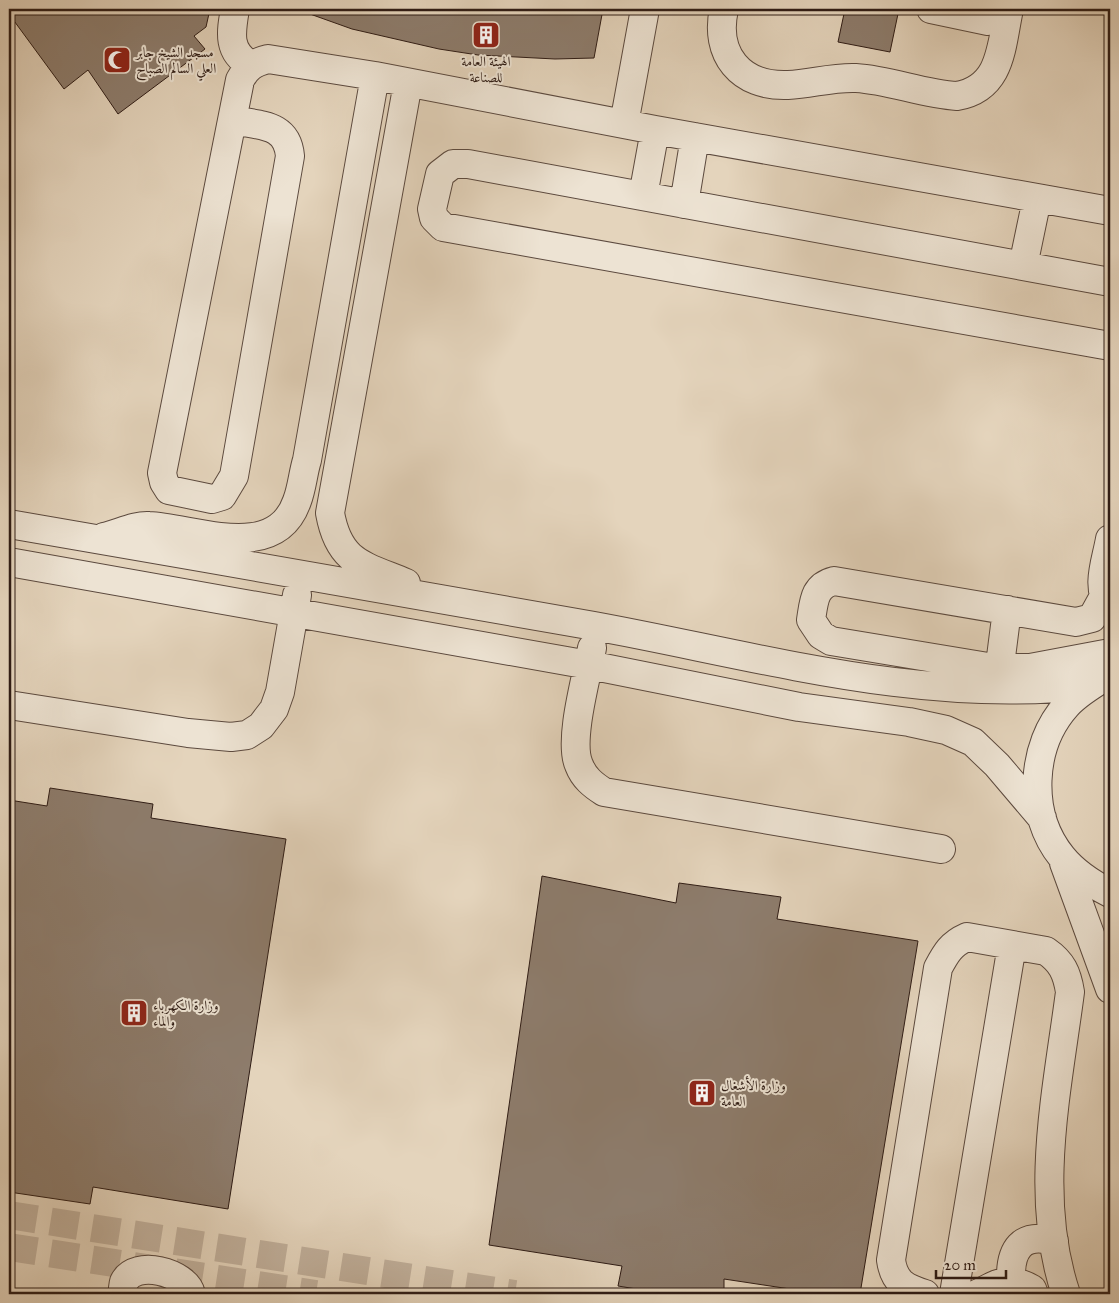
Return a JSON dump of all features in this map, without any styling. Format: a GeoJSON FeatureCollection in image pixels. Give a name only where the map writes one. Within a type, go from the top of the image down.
{"type":"FeatureCollection","features":[{"type":"Feature","properties":{"kind":"street"},"geometry":{"type":"LineString","coordinates":[[235,9],[231,42],[239,57],[252,65]]}},
{"type":"Feature","properties":{"kind":"street"},"geometry":{"type":"LineString","coordinates":[[624,124],[645,9]]}},
{"type":"Feature","properties":{"kind":"street"},"geometry":{"type":"LineString","coordinates":[[724,9],[720,32],[723,46],[728,58],[738,69],[752,77],[769,83],[786,85],[821,79],[858,78],[958,96],[969,94],[980,88],[995,70],[1009,9]]}},
{"type":"Feature","properties":{"kind":"street"},"geometry":{"type":"LineString","coordinates":[[931,9],[988,21],[996,19],[1009,9]]}},
{"type":"Feature","properties":{"kind":"street"},"geometry":{"type":"LineString","coordinates":[[233,120],[274,129],[282,134],[289,145],[290,156],[234,476],[222,496],[212,499],[169,490],[164,482],[162,472],[240,80],[246,70],[252,65],[268,59],[375,76],[655,130],[1110,212]]}},
{"type":"Feature","properties":{"kind":"street"},"geometry":{"type":"LineString","coordinates":[[97,539],[147,526],[215,536],[260,537],[275,531],[287,518],[297,502],[307,460],[375,76]]}},
{"type":"Feature","properties":{"kind":"street"},"geometry":{"type":"LineString","coordinates":[[408,83],[330,513],[336,538],[342,550],[351,559],[453,603]]}},
{"type":"Feature","properties":{"kind":"street"},"geometry":{"type":"LineString","coordinates":[[643,196],[655,130]]}},
{"type":"Feature","properties":{"kind":"street"},"geometry":{"type":"LineString","coordinates":[[684,204],[695,137]]}},
{"type":"Feature","properties":{"kind":"street"},"geometry":{"type":"LineString","coordinates":[[1110,282],[468,164],[453,164],[440,174],[432,209],[434,218],[443,227],[1110,346]]}},
{"type":"Feature","properties":{"kind":"street"},"geometry":{"type":"LineString","coordinates":[[1023,266],[1037,199]]}},
{"type":"Feature","properties":{"kind":"street"},"geometry":{"type":"LineString","coordinates":[[9,524],[453,603],[595,626],[807,669],[929,686],[992,691],[1060,689],[1100,680]]}},
{"type":"Feature","properties":{"kind":"street"},"geometry":{"type":"LineString","coordinates":[[1110,539],[1101,588],[1107,603],[1092,618],[1076,622],[834,581],[825,583],[814,596],[811,620],[821,635],[831,641],[994,668],[1030,668],[1110,653]]}},
{"type":"Feature","properties":{"kind":"street"},"geometry":{"type":"LineString","coordinates":[[9,562],[589,665],[799,707],[909,722],[946,730],[973,742],[997,765],[1042,818]]}},
{"type":"Feature","properties":{"kind":"street"},"geometry":{"type":"LineString","coordinates":[[9,705],[188,733],[231,738],[247,735],[261,726],[274,709],[280,692],[301,575]]}},
{"type":"Feature","properties":{"kind":"street"},"geometry":{"type":"LineString","coordinates":[[994,668],[1001,656],[1007,610]]}},
{"type":"Feature","properties":{"kind":"street"},"geometry":{"type":"LineString","coordinates":[[595,626],[575,740],[578,764],[589,782],[604,792],[941,849]]}},
{"type":"Feature","properties":{"kind":"street"},"geometry":{"type":"LineString","coordinates":[[1100,680],[1067,705],[1050,730],[1042,751],[1037,788],[1042,818],[1050,838],[1062,857],[1110,989]]}},
{"type":"Feature","properties":{"kind":"street"},"geometry":{"type":"LineString","coordinates":[[1062,857],[1088,882],[1110,893]]}},
{"type":"Feature","properties":{"kind":"street"},"geometry":{"type":"LineString","coordinates":[[925,1294],[900,1284],[893,1274],[891,1260],[938,968],[947,951],[955,942],[967,937],[1046,951],[1056,958],[1067,973],[1070,992],[1049,1153],[1050,1226],[1066,1294]]}},
{"type":"Feature","properties":{"kind":"street"},"geometry":{"type":"LineString","coordinates":[[954,1294],[1012,945]]}},
{"type":"Feature","properties":{"kind":"street"},"geometry":{"type":"LineString","coordinates":[[1011,1280],[1010,1262],[1014,1251],[1027,1241],[1038,1237],[1054,1242]]}},
{"type":"Feature","properties":{"kind":"street"},"geometry":{"type":"LineString","coordinates":[[122,1294],[124,1282],[131,1275],[144,1270],[161,1271],[180,1279],[190,1288],[191,1294]]}},
{"type":"Feature","properties":{"kind":"street"},"geometry":{"type":"LineString","coordinates":[[977,1294],[999,1282],[1011,1280],[1026,1286],[1034,1294]]}},
{"type":"Feature","properties":{"kind":"building","name":"مسجد الشيخ جابر العلي السالم الصباح"},"geometry":{"type":"Polygon","coordinates":[[[9,9],[210,9],[206,27],[194,36],[205,49],[118,114],[88,70],[64,89],[9,14],[9,9]]]}},
{"type":"Feature","properties":{"kind":"building","name":"الهيئة العامة للصناعة"},"geometry":{"type":"Polygon","coordinates":[[[296,9],[603,9],[594,58],[555,59],[478,55],[439,49],[352,29],[296,9]]]}},
{"type":"Feature","properties":{"kind":"building"},"geometry":{"type":"Polygon","coordinates":[[[845,9],[899,9],[890,52],[838,42],[845,9]]]}},
{"type":"Feature","properties":{"kind":"building","name":"وزارة الكهرباء والماء"},"geometry":{"type":"Polygon","coordinates":[[[50,788],[153,804],[151,818],[286,839],[228,1209],[93,1187],[90,1204],[9,1192],[9,800],[47,806],[50,788]]]}},
{"type":"Feature","properties":{"kind":"building","name":"وزارة الأشغال العامة"},"geometry":{"type":"Polygon","coordinates":[[[542,876],[676,903],[679,883],[781,897],[777,919],[918,941],[860,1294],[823,1294],[724,1279],[724,1294],[667,1294],[618,1286],[622,1266],[489,1245],[542,876]]]}},
{"type":"Feature","properties":{"kind":"tunnel"},"geometry":{"type":"LineString","coordinates":[[9,1215],[515,1294]]}},
{"type":"Feature","properties":{"kind":"tunnel"},"geometry":{"type":"LineString","coordinates":[[9,1247],[316,1294]]}},
{"type":"Feature","properties":{"kind":"place","name":"الهيئة العامة للصناعة"},"geometry":{"type":"Point","coordinates":[486,35]}},
{"type":"Feature","properties":{"kind":"place","name":"مسجد الشيخ جابر العلي السالم الصباح"},"geometry":{"type":"Point","coordinates":[117,60]}},
{"type":"Feature","properties":{"kind":"place","name":"وزارة الكهرباء والماء"},"geometry":{"type":"Point","coordinates":[134,1013]}},
{"type":"Feature","properties":{"kind":"place","name":"وزارة الأشغال العامة"},"geometry":{"type":"Point","coordinates":[702,1093]}}]}
